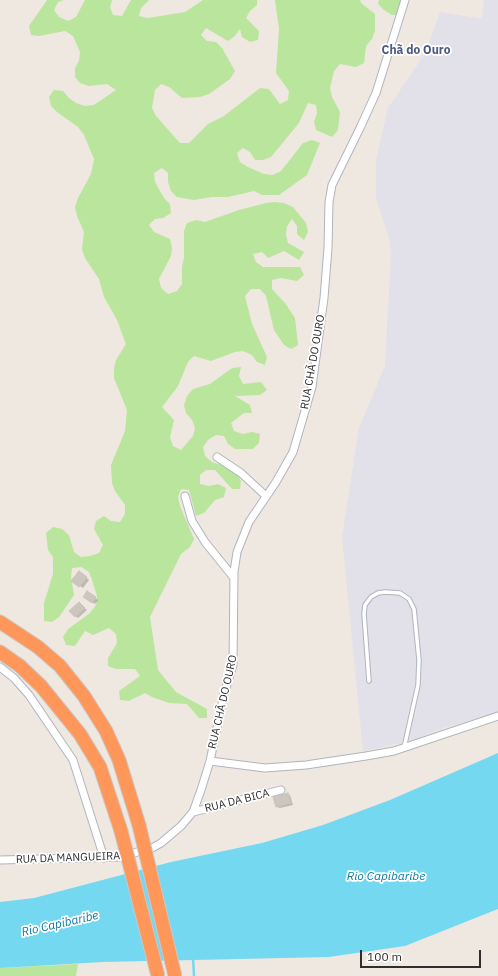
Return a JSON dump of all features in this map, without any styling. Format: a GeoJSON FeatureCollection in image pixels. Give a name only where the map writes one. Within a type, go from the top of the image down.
{"type":"FeatureCollection","features":[{"type":"Feature","properties":{"kind":"highway"},"geometry":{"type":"LineString","coordinates":[[0,622],[38,647],[60,666],[84,696],[106,731],[119,760],[139,825],[175,976]]}},
{"type":"Feature","properties":{"kind":"highway"},"geometry":{"type":"LineString","coordinates":[[0,652],[20,666],[41,686],[80,734],[100,767],[121,830],[158,976]]}},
{"type":"Feature","properties":{"kind":"street","name":"RUA CHÃ DO OURO"},"geometry":{"type":"LineString","coordinates":[[193,812],[210,761],[224,694],[233,665],[234,578],[237,552],[242,536],[249,522],[293,452],[312,387],[324,291],[328,248],[329,202],[332,185],[376,93],[405,0]]}},
{"type":"Feature","properties":{"kind":"street"},"geometry":{"type":"LineString","coordinates":[[217,457],[242,473],[266,496]]}},
{"type":"Feature","properties":{"kind":"street"},"geometry":{"type":"LineString","coordinates":[[185,496],[192,521],[202,537],[234,578]]}},
{"type":"Feature","properties":{"kind":"street"},"geometry":{"type":"LineString","coordinates":[[0,667],[14,678],[29,696],[73,760],[104,858]]}},
{"type":"Feature","properties":{"kind":"street"},"geometry":{"type":"LineString","coordinates":[[210,761],[252,767],[279,767],[366,756],[404,748],[498,716]]}},
{"type":"Feature","properties":{"kind":"street","name":"RUA DA BICA"},"geometry":{"type":"LineString","coordinates":[[193,812],[281,790]]}},
{"type":"Feature","properties":{"kind":"street","name":"RUA DA MANGUEIRA"},"geometry":{"type":"LineString","coordinates":[[0,860],[118,857],[152,848],[181,826],[193,812]]}},
{"type":"Feature","properties":{"kind":"lane"},"geometry":{"type":"LineString","coordinates":[[369,681],[364,614],[365,605],[371,597],[378,593],[393,592],[405,596],[412,602],[414,609],[419,674],[404,748]]}},
{"type":"Feature","properties":{"kind":"shaded area"},"geometry":{"type":"Polygon","coordinates":[[[484,0],[498,0],[498,712],[443,728],[410,741],[363,751],[342,537],[359,428],[385,366],[391,254],[389,237],[376,198],[376,160],[388,108],[426,52],[440,12],[482,19],[484,0]]]}},
{"type":"Feature","properties":{"kind":"green space"},"geometry":{"type":"Polygon","coordinates":[[[47,0],[64,0],[58,2],[54,10],[59,17],[68,21],[76,17],[85,0],[112,0],[110,7],[113,15],[122,16],[131,0],[149,0],[141,8],[139,16],[148,18],[185,12],[203,0],[257,0],[257,5],[250,11],[246,18],[259,31],[258,40],[250,42],[242,37],[240,29],[235,36],[228,41],[206,28],[201,35],[207,41],[216,42],[222,48],[235,71],[230,79],[209,94],[200,97],[182,98],[169,87],[161,84],[155,90],[152,108],[156,116],[180,143],[189,143],[208,124],[224,116],[260,88],[269,89],[280,104],[288,100],[289,91],[276,73],[279,29],[275,0],[360,0],[361,3],[375,14],[375,31],[372,39],[366,46],[364,63],[356,67],[340,64],[334,71],[330,88],[332,97],[340,112],[338,130],[332,137],[316,130],[314,122],[317,113],[316,105],[308,103],[299,123],[271,157],[263,160],[255,160],[250,152],[243,148],[237,153],[240,162],[248,167],[264,174],[273,175],[281,171],[303,143],[312,140],[320,143],[307,175],[279,195],[262,195],[254,191],[228,197],[211,197],[194,200],[177,197],[171,191],[168,182],[168,173],[162,168],[154,173],[155,182],[164,198],[170,204],[171,213],[163,218],[155,219],[149,225],[154,232],[170,239],[172,248],[171,256],[159,279],[161,288],[168,294],[177,291],[182,284],[184,231],[187,223],[196,220],[205,222],[239,210],[275,202],[284,203],[293,207],[306,223],[308,232],[304,240],[297,234],[297,226],[292,219],[287,226],[286,235],[288,243],[304,252],[299,260],[284,251],[268,258],[262,252],[253,254],[256,262],[263,267],[300,267],[304,275],[297,281],[281,278],[272,280],[272,289],[285,303],[295,318],[298,345],[291,349],[284,345],[274,330],[266,296],[260,289],[251,289],[245,296],[252,324],[267,357],[265,365],[257,362],[252,355],[243,351],[235,352],[211,361],[194,356],[188,362],[178,386],[162,407],[174,420],[170,437],[173,446],[181,450],[193,436],[195,428],[192,420],[186,413],[184,405],[187,396],[193,389],[210,384],[232,368],[241,367],[239,376],[243,384],[261,382],[267,390],[260,395],[235,396],[250,405],[252,413],[244,413],[231,423],[234,431],[243,434],[252,432],[260,434],[259,443],[253,449],[235,449],[228,444],[224,436],[216,435],[208,440],[203,447],[205,456],[212,462],[236,473],[241,481],[240,489],[232,489],[215,470],[206,470],[200,475],[200,484],[209,486],[218,484],[226,488],[224,497],[215,500],[204,513],[196,516],[189,490],[181,489],[178,497],[180,506],[194,539],[190,547],[181,554],[150,617],[158,670],[176,692],[207,709],[207,718],[199,718],[187,704],[169,703],[145,693],[129,701],[120,700],[119,691],[140,676],[135,669],[116,669],[108,666],[108,658],[117,643],[116,634],[109,628],[93,635],[85,631],[75,646],[66,645],[63,637],[68,629],[90,613],[96,605],[97,596],[89,572],[81,567],[72,568],[71,577],[74,595],[59,617],[52,622],[44,621],[44,603],[53,574],[53,557],[48,550],[46,533],[53,527],[62,529],[69,535],[74,552],[81,557],[90,556],[99,553],[103,545],[94,529],[96,521],[104,516],[111,521],[120,522],[125,514],[125,505],[115,491],[112,483],[111,465],[125,431],[127,410],[114,378],[116,360],[126,344],[117,320],[104,297],[99,279],[85,258],[82,249],[84,232],[75,207],[78,198],[91,174],[94,159],[84,135],[78,127],[51,106],[49,97],[54,90],[63,91],[76,103],[85,106],[94,105],[116,90],[107,84],[89,86],[80,83],[75,77],[75,68],[79,61],[80,52],[73,36],[65,31],[39,36],[31,35],[29,26],[47,0]]]}},
{"type":"Feature","properties":{"kind":"green space"},"geometry":{"type":"Polygon","coordinates":[[[379,0],[401,0],[400,15],[392,15],[384,10],[378,4],[379,0]]]}},
{"type":"Feature","properties":{"kind":"green space"},"geometry":{"type":"Polygon","coordinates":[[[78,964],[76,976],[0,976],[0,968],[78,964]]]}},
{"type":"Feature","properties":{"kind":"water","name":"Rio Capibaribe"},"geometry":{"type":"Polygon","coordinates":[[[498,753],[498,909],[405,946],[329,957],[103,962],[0,968],[0,902],[34,898],[171,862],[262,843],[323,825],[390,800],[498,753]]]}},
{"type":"Feature","properties":{"kind":"building"},"geometry":{"type":"Polygon","coordinates":[[[79,571],[87,577],[79,587],[71,581],[79,571]]]}},
{"type":"Feature","properties":{"kind":"building"},"geometry":{"type":"Polygon","coordinates":[[[87,591],[96,597],[92,603],[83,597],[87,591]]]}},
{"type":"Feature","properties":{"kind":"building"},"geometry":{"type":"Polygon","coordinates":[[[79,602],[85,608],[75,617],[69,611],[79,602]]]}},
{"type":"Feature","properties":{"kind":"building"},"geometry":{"type":"Polygon","coordinates":[[[288,793],[291,803],[276,807],[273,797],[288,793]]]}},
{"type":"Feature","properties":{"kind":"waterway"},"geometry":{"type":"LineString","coordinates":[[193,957],[194,976]]}},
{"type":"Feature","properties":{"kind":"district","name":"Chã do Ouro"},"geometry":{"type":"Point","coordinates":[416,51]}}]}
